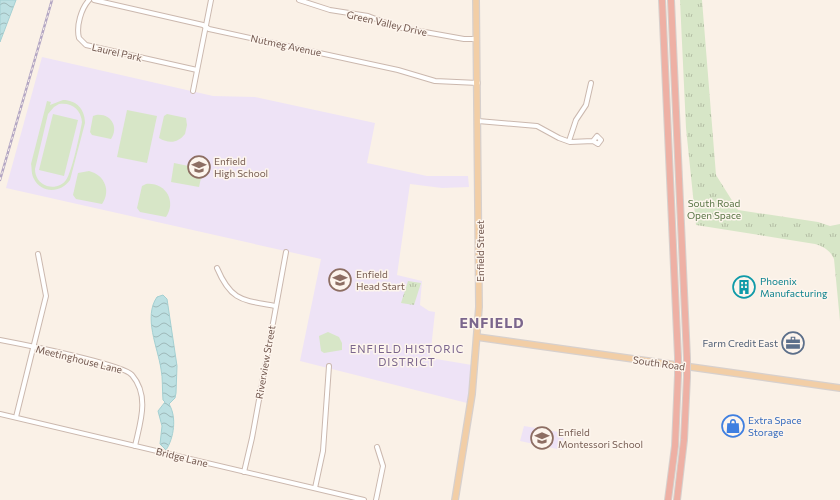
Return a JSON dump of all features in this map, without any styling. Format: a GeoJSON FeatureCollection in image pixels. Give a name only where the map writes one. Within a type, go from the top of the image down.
{"type":"FeatureCollection","features":[{"type":"Feature","properties":{"kind":"highway"},"geometry":{"type":"LineString","coordinates":[[662,0],[678,357],[675,440],[668,500]]}},
{"type":"Feature","properties":{"kind":"highway"},"geometry":{"type":"LineString","coordinates":[[671,0],[687,358],[685,431],[677,500]]}},
{"type":"Feature","properties":{"kind":"main road","name":"Enfield Street"},"geometry":{"type":"LineString","coordinates":[[454,500],[472,394],[480,287],[476,0]]}},
{"type":"Feature","properties":{"kind":"main road","name":"South Road"},"geometry":{"type":"LineString","coordinates":[[477,337],[840,388]]}},
{"type":"Feature","properties":{"kind":"street","name":"Laurel Park"},"geometry":{"type":"LineString","coordinates":[[89,0],[82,13],[78,28],[79,38],[86,46],[197,70]]}},
{"type":"Feature","properties":{"kind":"street","name":"Nutmeg Avenue"},"geometry":{"type":"LineString","coordinates":[[94,0],[206,26],[209,29],[398,70],[435,81],[478,83]]}},
{"type":"Feature","properties":{"kind":"street"},"geometry":{"type":"LineString","coordinates":[[193,92],[211,0]]}},
{"type":"Feature","properties":{"kind":"street","name":"Green Valley Drive"},"geometry":{"type":"LineString","coordinates":[[299,0],[326,9],[368,16],[397,27],[464,39],[477,39]]}},
{"type":"Feature","properties":{"kind":"street"},"geometry":{"type":"LineString","coordinates":[[569,141],[576,120],[586,106],[591,83]]}},
{"type":"Feature","properties":{"kind":"street"},"geometry":{"type":"LineString","coordinates":[[478,121],[537,126],[569,141],[593,141]]}},
{"type":"Feature","properties":{"kind":"street","name":"Riverview Street"},"geometry":{"type":"LineString","coordinates":[[244,472],[252,438],[286,252]]}},
{"type":"Feature","properties":{"kind":"street"},"geometry":{"type":"LineString","coordinates":[[16,417],[46,296],[38,254]]}},
{"type":"Feature","properties":{"kind":"street"},"geometry":{"type":"LineString","coordinates":[[217,268],[222,280],[233,295],[240,299],[275,306]]}},
{"type":"Feature","properties":{"kind":"street","name":"Meetinghouse Lane"},"geometry":{"type":"LineString","coordinates":[[0,340],[125,369],[133,376],[143,401],[143,409],[135,446]]}},
{"type":"Feature","properties":{"kind":"street"},"geometry":{"type":"LineString","coordinates":[[314,488],[323,451],[329,366]]}},
{"type":"Feature","properties":{"kind":"street","name":"Bridge Lane"},"geometry":{"type":"LineString","coordinates":[[0,414],[364,500]]}},
{"type":"Feature","properties":{"kind":"street"},"geometry":{"type":"LineString","coordinates":[[376,500],[383,466],[377,447]]}},
{"type":"Feature","properties":{"kind":"shaded area","name":"Enfield High School"},"geometry":{"type":"Polygon","coordinates":[[[42,57],[213,96],[255,97],[375,123],[367,163],[427,176],[468,176],[469,187],[442,188],[410,184],[397,275],[422,281],[420,305],[429,311],[435,312],[430,358],[472,365],[467,403],[300,361],[321,259],[6,188],[42,57]]]}},
{"type":"Feature","properties":{"kind":"shaded area","name":"Enfield Montessori School"},"geometry":{"type":"Polygon","coordinates":[[[524,426],[564,433],[562,450],[520,441],[524,426]]]}},
{"type":"Feature","properties":{"kind":"green space","name":"South Road Open Space"},"geometry":{"type":"Polygon","coordinates":[[[680,0],[702,0],[716,175],[738,210],[818,222],[830,226],[840,224],[840,321],[834,259],[826,249],[815,244],[696,225],[686,128],[680,0]]]}},
{"type":"Feature","properties":{"kind":"green space"},"geometry":{"type":"Polygon","coordinates":[[[63,100],[68,100],[79,106],[85,118],[70,180],[62,187],[52,190],[37,184],[32,175],[31,164],[47,101],[51,102],[50,105],[63,100]],[[59,104],[54,107],[48,114],[35,169],[36,175],[40,181],[44,185],[50,187],[55,187],[62,184],[68,176],[76,152],[82,122],[80,113],[75,107],[68,104],[59,104]]]}},
{"type":"Feature","properties":{"kind":"green space"},"geometry":{"type":"Polygon","coordinates":[[[127,110],[157,116],[147,163],[117,157],[127,110]]]}},
{"type":"Feature","properties":{"kind":"green space"},"geometry":{"type":"Polygon","coordinates":[[[53,114],[78,120],[64,176],[39,170],[53,114]]]}},
{"type":"Feature","properties":{"kind":"green space"},"geometry":{"type":"Polygon","coordinates":[[[167,114],[186,118],[187,125],[185,134],[173,142],[159,138],[164,116],[167,114]]]}},
{"type":"Feature","properties":{"kind":"green space"},"geometry":{"type":"Polygon","coordinates":[[[93,116],[106,116],[112,122],[114,130],[111,139],[92,135],[90,132],[93,116]]]}},
{"type":"Feature","properties":{"kind":"green space"},"geometry":{"type":"Polygon","coordinates":[[[174,163],[203,169],[199,187],[171,182],[174,163]]]}},
{"type":"Feature","properties":{"kind":"green space"},"geometry":{"type":"Polygon","coordinates":[[[89,171],[99,176],[105,184],[106,194],[102,204],[76,199],[73,195],[78,173],[89,171]]]}},
{"type":"Feature","properties":{"kind":"green space"},"geometry":{"type":"Polygon","coordinates":[[[146,184],[153,184],[164,189],[170,199],[169,211],[166,217],[140,212],[137,208],[142,186],[146,184]]]}},
{"type":"Feature","properties":{"kind":"green space"},"geometry":{"type":"Polygon","coordinates":[[[408,281],[421,283],[414,305],[401,303],[408,281]]]}},
{"type":"Feature","properties":{"kind":"green space"},"geometry":{"type":"Polygon","coordinates":[[[328,332],[339,337],[342,343],[342,350],[324,353],[321,351],[319,336],[328,332]]]}},
{"type":"Feature","properties":{"kind":"water"},"geometry":{"type":"Polygon","coordinates":[[[0,0],[16,0],[0,42],[0,0]]]}},
{"type":"Feature","properties":{"kind":"water"},"geometry":{"type":"Polygon","coordinates":[[[163,295],[167,299],[177,366],[175,398],[169,404],[173,415],[174,427],[171,440],[166,450],[160,444],[162,426],[158,411],[165,402],[163,400],[161,369],[151,323],[153,305],[157,297],[163,295]]]}},
{"type":"Feature","properties":{"kind":"railway"},"geometry":{"type":"LineString","coordinates":[[0,180],[52,0]]}},
{"type":"Feature","properties":{"kind":"place","name":"Enfield High School"},"geometry":{"type":"Point","coordinates":[199,167]}},
{"type":"Feature","properties":{"kind":"place","name":"Enfield Head Start"},"geometry":{"type":"Point","coordinates":[340,280]}},
{"type":"Feature","properties":{"kind":"place","name":"Phoenix Manufacturing"},"geometry":{"type":"Point","coordinates":[744,287]}},
{"type":"Feature","properties":{"kind":"place","name":"Farm Credit East"},"geometry":{"type":"Point","coordinates":[793,343]}},
{"type":"Feature","properties":{"kind":"place","name":"Extra Space Storage"},"geometry":{"type":"Point","coordinates":[733,426]}},
{"type":"Feature","properties":{"kind":"place","name":"Enfield Montessori School"},"geometry":{"type":"Point","coordinates":[542,438]}},
{"type":"Feature","properties":{"kind":"district","name":"ENFIELD"},"geometry":{"type":"Point","coordinates":[492,322]}},
{"type":"Feature","properties":{"kind":"district","name":"ENFIELD HISTORIC DISTRICT"},"geometry":{"type":"Point","coordinates":[407,354]}}]}
